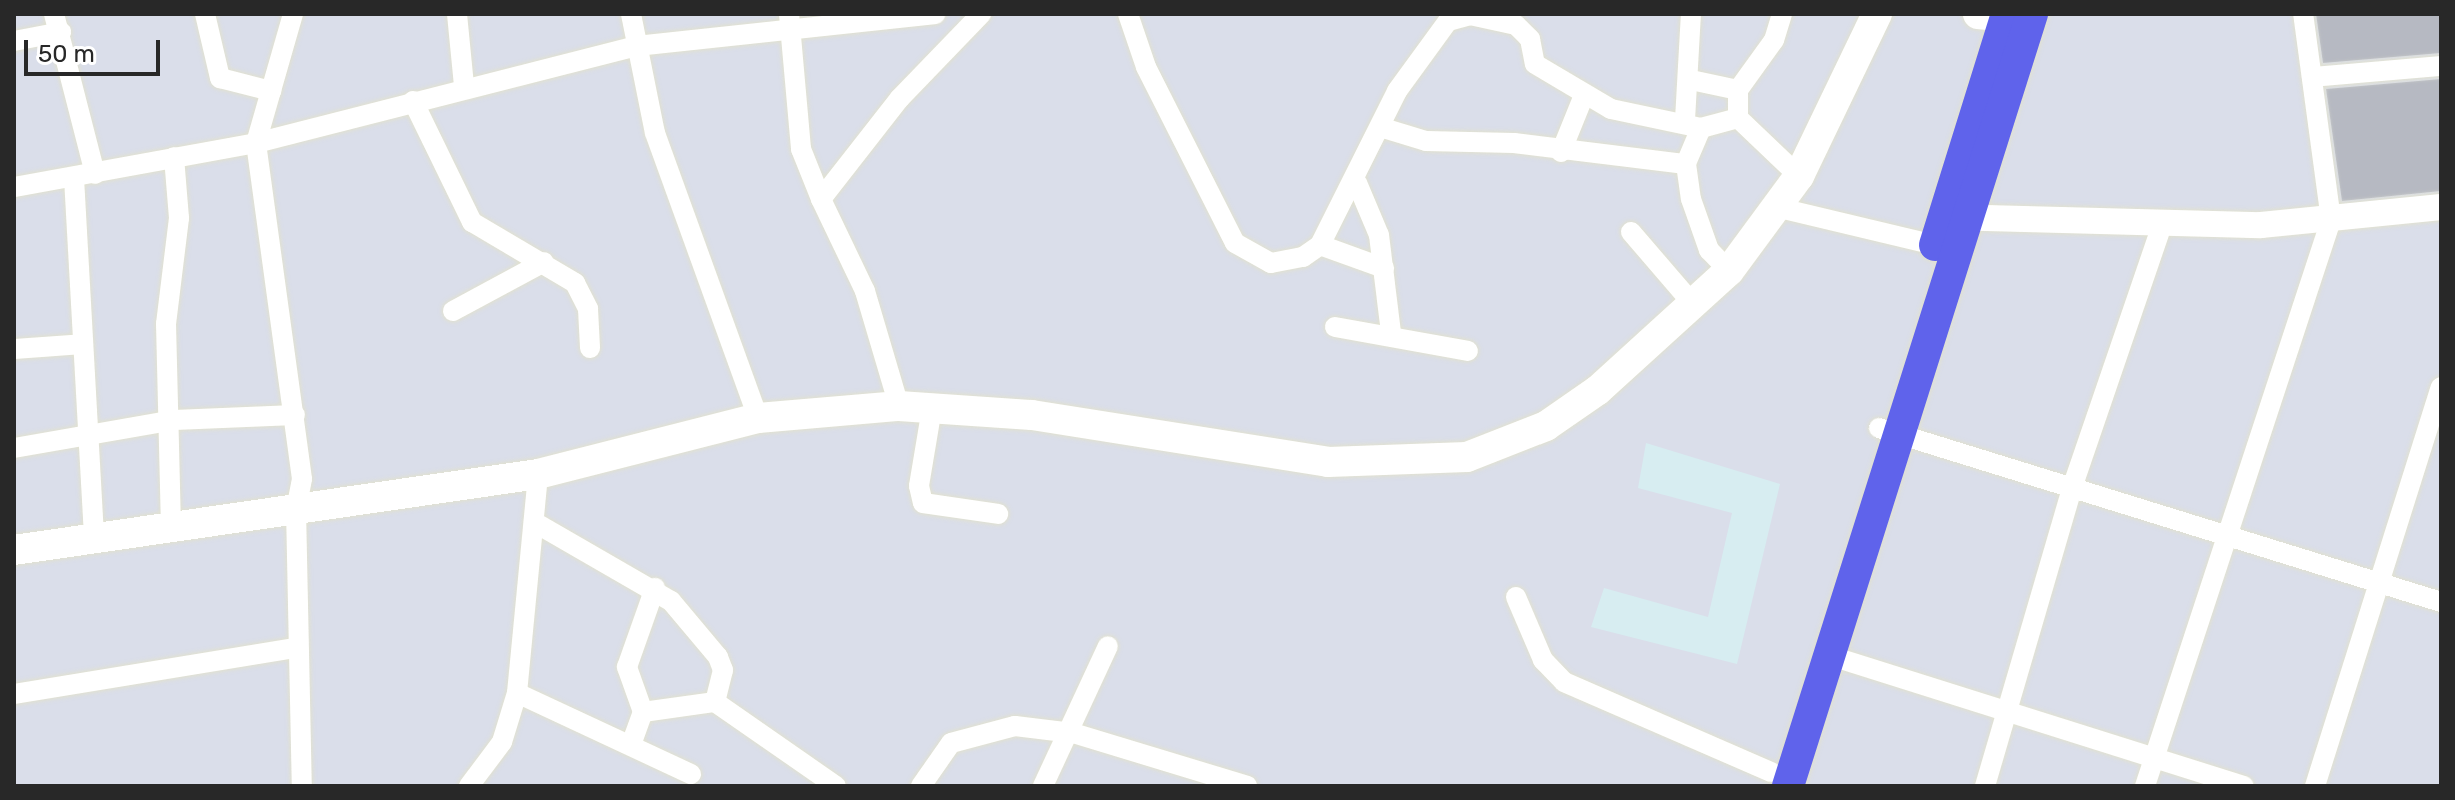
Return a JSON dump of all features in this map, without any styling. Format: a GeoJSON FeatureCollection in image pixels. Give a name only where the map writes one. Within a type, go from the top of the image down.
{"type":"FeatureCollection","features":[{"type":"Feature","properties":{"kind":"main road"},"geometry":{"type":"LineString","coordinates":[[14,550],[538,474],[758,418],[899,406],[1032,415],[1328,462],[1467,457],[1546,426],[1647,350],[1729,271],[1780,208],[1799,176],[1877,14]]}},
{"type":"Feature","properties":{"kind":"main road"},"geometry":{"type":"LineString","coordinates":[[1775,781],[1828,655],[2006,15]]}},
{"type":"Feature","properties":{"kind":"main road"},"geometry":{"type":"LineString","coordinates":[[1775,781],[1889,431]]}},
{"type":"Feature","properties":{"kind":"street"},"geometry":{"type":"LineString","coordinates":[[205,14],[220,78],[271,91]]}},
{"type":"Feature","properties":{"kind":"street"},"geometry":{"type":"LineString","coordinates":[[293,14],[256,143],[302,479],[296,509],[296,648],[302,786]]}},
{"type":"Feature","properties":{"kind":"street"},"geometry":{"type":"LineString","coordinates":[[457,14],[464,86]]}},
{"type":"Feature","properties":{"kind":"street"},"geometry":{"type":"LineString","coordinates":[[631,14],[655,133],[758,418]]}},
{"type":"Feature","properties":{"kind":"street"},"geometry":{"type":"LineString","coordinates":[[14,187],[256,143],[464,86],[637,46],[788,21],[935,14]]}},
{"type":"Feature","properties":{"kind":"street"},"geometry":{"type":"LineString","coordinates":[[821,199],[900,98],[981,14]]}},
{"type":"Feature","properties":{"kind":"street"},"geometry":{"type":"LineString","coordinates":[[1128,14],[1146,67],[1235,243],[1271,263],[1303,257],[1320,245],[1357,183],[1380,127],[1436,31],[1470,15],[1527,32],[1535,64],[1611,109],[1693,124],[1738,118]]}},
{"type":"Feature","properties":{"kind":"street"},"geometry":{"type":"LineString","coordinates":[[1691,14],[1693,124],[1686,164],[1699,230],[1729,271]]}},
{"type":"Feature","properties":{"kind":"street"},"geometry":{"type":"LineString","coordinates":[[1782,14],[1774,40],[1738,90],[1738,118],[1799,176]]}},
{"type":"Feature","properties":{"kind":"street"},"geometry":{"type":"LineString","coordinates":[[2145,786],[2331,220],[2303,14]]}},
{"type":"Feature","properties":{"kind":"street"},"geometry":{"type":"LineString","coordinates":[[788,21],[801,149],[865,291],[899,406]]}},
{"type":"Feature","properties":{"kind":"street"},"geometry":{"type":"LineString","coordinates":[[14,41],[58,23],[95,174]]}},
{"type":"Feature","properties":{"kind":"street"},"geometry":{"type":"LineString","coordinates":[[2312,77],[2441,66]]}},
{"type":"Feature","properties":{"kind":"street"},"geometry":{"type":"LineString","coordinates":[[1691,80],[1738,90]]}},
{"type":"Feature","properties":{"kind":"street"},"geometry":{"type":"LineString","coordinates":[[1561,152],[1584,95]]}},
{"type":"Feature","properties":{"kind":"street"},"geometry":{"type":"LineString","coordinates":[[413,101],[472,222],[544,262],[584,297],[590,348]]}},
{"type":"Feature","properties":{"kind":"street"},"geometry":{"type":"LineString","coordinates":[[1380,127],[1426,141],[1686,164]]}},
{"type":"Feature","properties":{"kind":"street"},"geometry":{"type":"LineString","coordinates":[[171,528],[174,420],[166,324],[179,218],[174,157]]}},
{"type":"Feature","properties":{"kind":"street"},"geometry":{"type":"LineString","coordinates":[[74,178],[94,539]]}},
{"type":"Feature","properties":{"kind":"street"},"geometry":{"type":"LineString","coordinates":[[1357,183],[1379,235],[1391,333]]}},
{"type":"Feature","properties":{"kind":"street"},"geometry":{"type":"LineString","coordinates":[[1780,208],[1949,227],[2331,220],[2441,207]]}},
{"type":"Feature","properties":{"kind":"street"},"geometry":{"type":"LineString","coordinates":[[1985,786],[2073,485],[2162,225]]}},
{"type":"Feature","properties":{"kind":"street"},"geometry":{"type":"LineString","coordinates":[[1631,232],[1693,304]]}},
{"type":"Feature","properties":{"kind":"street"},"geometry":{"type":"LineString","coordinates":[[1320,245],[1384,268]]}},
{"type":"Feature","properties":{"kind":"street"},"geometry":{"type":"LineString","coordinates":[[453,311],[544,262]]}},
{"type":"Feature","properties":{"kind":"street"},"geometry":{"type":"LineString","coordinates":[[1335,327],[1391,333],[1468,351]]}},
{"type":"Feature","properties":{"kind":"street"},"geometry":{"type":"LineString","coordinates":[[14,349],[83,344]]}},
{"type":"Feature","properties":{"kind":"street"},"geometry":{"type":"LineString","coordinates":[[2315,786],[2441,387]]}},
{"type":"Feature","properties":{"kind":"street"},"geometry":{"type":"LineString","coordinates":[[932,408],[919,486],[923,503],[998,514]]}},
{"type":"Feature","properties":{"kind":"street"},"geometry":{"type":"LineString","coordinates":[[14,448],[174,420],[295,415]]}},
{"type":"Feature","properties":{"kind":"street"},"geometry":{"type":"LineString","coordinates":[[1889,431],[2073,485],[2226,539],[2441,602]]}},
{"type":"Feature","properties":{"kind":"street"},"geometry":{"type":"LineString","coordinates":[[469,786],[502,742],[517,693],[538,474]]}},
{"type":"Feature","properties":{"kind":"street"},"geometry":{"type":"LineString","coordinates":[[534,522],[655,588],[718,657],[723,670],[715,702]]}},
{"type":"Feature","properties":{"kind":"street"},"geometry":{"type":"LineString","coordinates":[[632,742],[643,712],[627,667],[655,588]]}},
{"type":"Feature","properties":{"kind":"street"},"geometry":{"type":"LineString","coordinates":[[1516,597],[1543,660],[1564,682],[1775,781]]}},
{"type":"Feature","properties":{"kind":"street"},"geometry":{"type":"LineString","coordinates":[[1043,786],[1073,733],[1108,646]]}},
{"type":"Feature","properties":{"kind":"street"},"geometry":{"type":"LineString","coordinates":[[14,694],[296,648]]}},
{"type":"Feature","properties":{"kind":"street"},"geometry":{"type":"LineString","coordinates":[[1828,655],[2244,786]]}},
{"type":"Feature","properties":{"kind":"street"},"geometry":{"type":"LineString","coordinates":[[517,693],[632,742],[691,774]]}},
{"type":"Feature","properties":{"kind":"street"},"geometry":{"type":"LineString","coordinates":[[643,712],[715,702],[836,786]]}},
{"type":"Feature","properties":{"kind":"street"},"geometry":{"type":"LineString","coordinates":[[921,786],[937,754],[966,737],[1015,726],[1073,733],[1247,786]]}},
{"type":"Feature","properties":{"kind":"shaded area"},"geometry":{"type":"Polygon","coordinates":[[[1646,443],[1780,484],[1737,664],[1591,627],[1604,588],[1708,617],[1732,513],[1638,488],[1646,443]]]}},
{"type":"Feature","properties":{"kind":"building"},"geometry":{"type":"Polygon","coordinates":[[[2316,14],[2441,14],[2441,53],[2323,63],[2316,14]]]}},
{"type":"Feature","properties":{"kind":"building"},"geometry":{"type":"Polygon","coordinates":[[[2441,79],[2441,191],[2342,201],[2326,89],[2441,79]]]}}]}
